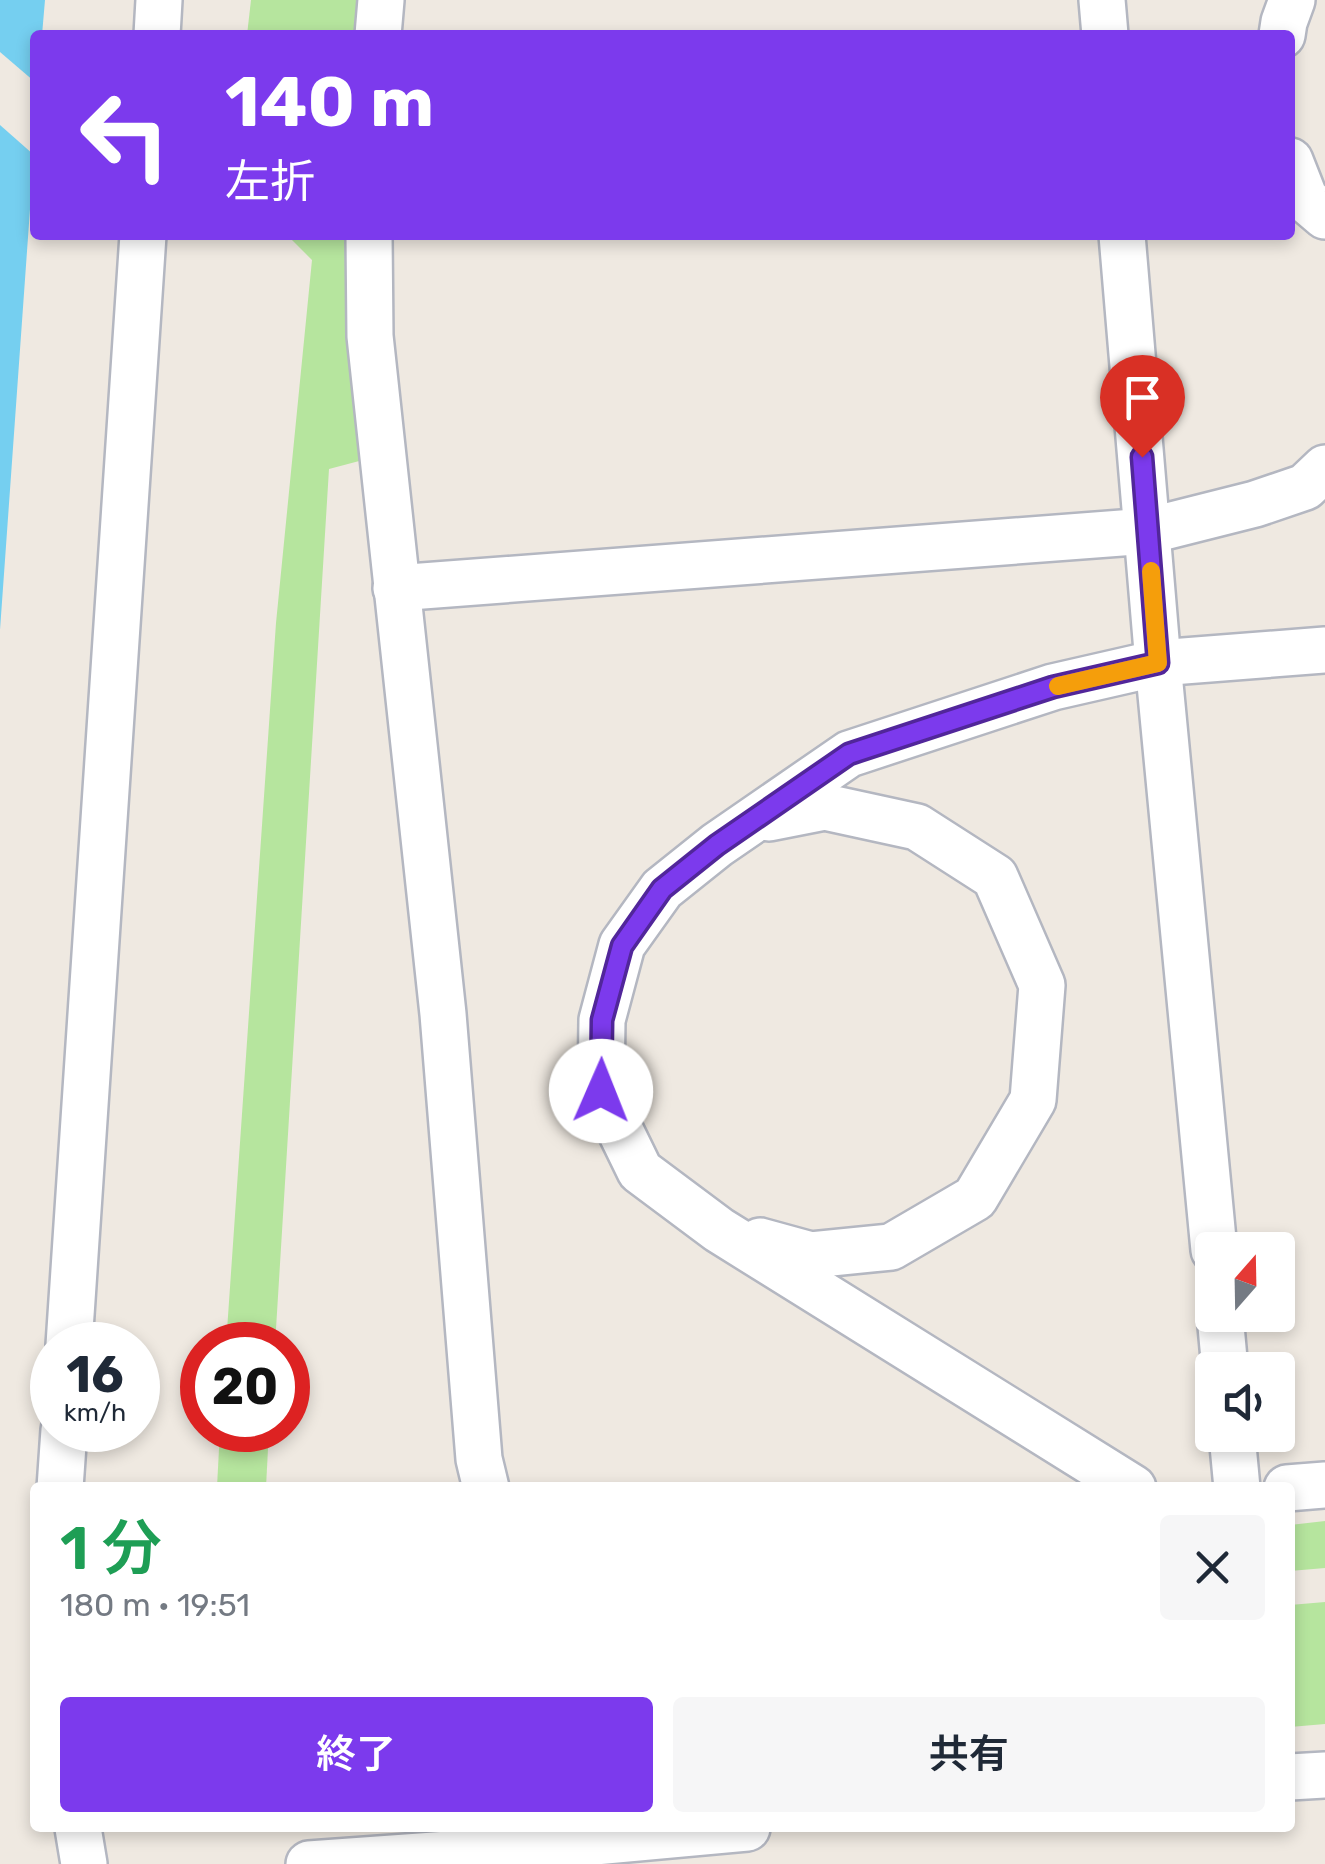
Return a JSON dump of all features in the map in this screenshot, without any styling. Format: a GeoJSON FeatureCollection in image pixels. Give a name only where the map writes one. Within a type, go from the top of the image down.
{"type":"FeatureCollection","features":[{"type":"Feature","properties":{"kind":"lane"},"geometry":{"type":"LineString","coordinates":[[157,30],[159,0]]}},
{"type":"Feature","properties":{"kind":"lane"},"geometry":{"type":"LineString","coordinates":[[378,30],[380,0]]}},
{"type":"Feature","properties":{"kind":"lane"},"geometry":{"type":"LineString","coordinates":[[1102,0],[1105,30]]}},
{"type":"Feature","properties":{"kind":"lane"},"geometry":{"type":"LineString","coordinates":[[1283,30],[1292,0]]}},
{"type":"Feature","properties":{"kind":"lane"},"geometry":{"type":"LineString","coordinates":[[1295,173],[1305,199],[1325,216]]}},
{"type":"Feature","properties":{"kind":"lane"},"geometry":{"type":"LineString","coordinates":[[71,1322],[143,240]]}},
{"type":"Feature","properties":{"kind":"lane"},"geometry":{"type":"LineString","coordinates":[[369,240],[370,336],[443,1014],[479,1459],[485,1482]]}},
{"type":"Feature","properties":{"kind":"lane"},"geometry":{"type":"LineString","coordinates":[[1122,240],[1212,1232]]}},
{"type":"Feature","properties":{"kind":"lane"},"geometry":{"type":"LineString","coordinates":[[396,588],[1148,531],[1305,487],[1325,468]]}},
{"type":"Feature","properties":{"kind":"lane"},"geometry":{"type":"LineString","coordinates":[[1124,1482],[720,1230],[640,1171],[601,1091],[602,1020],[622,946],[662,889],[717,845],[849,754],[1053,687],[1158,663],[1325,650]]}},
{"type":"Feature","properties":{"kind":"lane"},"geometry":{"type":"LineString","coordinates":[[720,1230],[811,1254],[891,1247],[975,1198],[1033,1100],[1042,986],[994,877],[917,827],[825,807],[750,822]]}},
{"type":"Feature","properties":{"kind":"lane"},"geometry":{"type":"LineString","coordinates":[[60,1482],[62,1452]]}},
{"type":"Feature","properties":{"kind":"lane"},"geometry":{"type":"LineString","coordinates":[[1233,1452],[1236,1482]]}},
{"type":"Feature","properties":{"kind":"lane"},"geometry":{"type":"LineString","coordinates":[[1295,1488],[1325,1486]]}},
{"type":"Feature","properties":{"kind":"lane"},"geometry":{"type":"LineString","coordinates":[[1295,1777],[1325,1774]]}},
{"type":"Feature","properties":{"kind":"lane"},"geometry":{"type":"LineString","coordinates":[[79,1832],[84,1864]]}},
{"type":"Feature","properties":{"kind":"lane"},"geometry":{"type":"LineString","coordinates":[[308,1864],[704,1832]]}},
{"type":"Feature","properties":{"kind":"green space"},"geometry":{"type":"Polygon","coordinates":[[[251,0],[364,0],[362,30],[248,30],[251,0]]]}},
{"type":"Feature","properties":{"kind":"green space"},"geometry":{"type":"Polygon","coordinates":[[[292,240],[352,240],[363,460],[329,469],[276,1322],[228,1322],[276,623],[312,260],[292,240]]]}},
{"type":"Feature","properties":{"kind":"green space"},"geometry":{"type":"Polygon","coordinates":[[[219,1452],[268,1452],[266,1482],[217,1482],[219,1452]]]}},
{"type":"Feature","properties":{"kind":"green space"},"geometry":{"type":"Polygon","coordinates":[[[1325,1521],[1325,1568],[1295,1571],[1295,1524],[1325,1521]]]}},
{"type":"Feature","properties":{"kind":"green space"},"geometry":{"type":"Polygon","coordinates":[[[1325,1602],[1325,1724],[1295,1727],[1295,1605],[1325,1602]]]}},
{"type":"Feature","properties":{"kind":"water"},"geometry":{"type":"Polygon","coordinates":[[[0,0],[45,0],[42,30],[30,30],[30,209],[0,630],[0,0]]]}},
{"type":"Feature","properties":{"kind":"pier"},"geometry":{"type":"Polygon","coordinates":[[[0,52],[30,78],[30,151],[0,125],[0,52]]]}},
{"type":"Feature","properties":{"kind":"slow traffic"},"geometry":{"type":"LineString","coordinates":[[1058,686],[1158,663],[1151,571]]}},
{"type":"Feature","properties":{"kind":"route"},"geometry":{"type":"LineString","coordinates":[[601,1091],[602,1020],[622,946],[662,889],[717,845],[849,754],[1053,687],[1158,663],[1142,457]]}}]}
